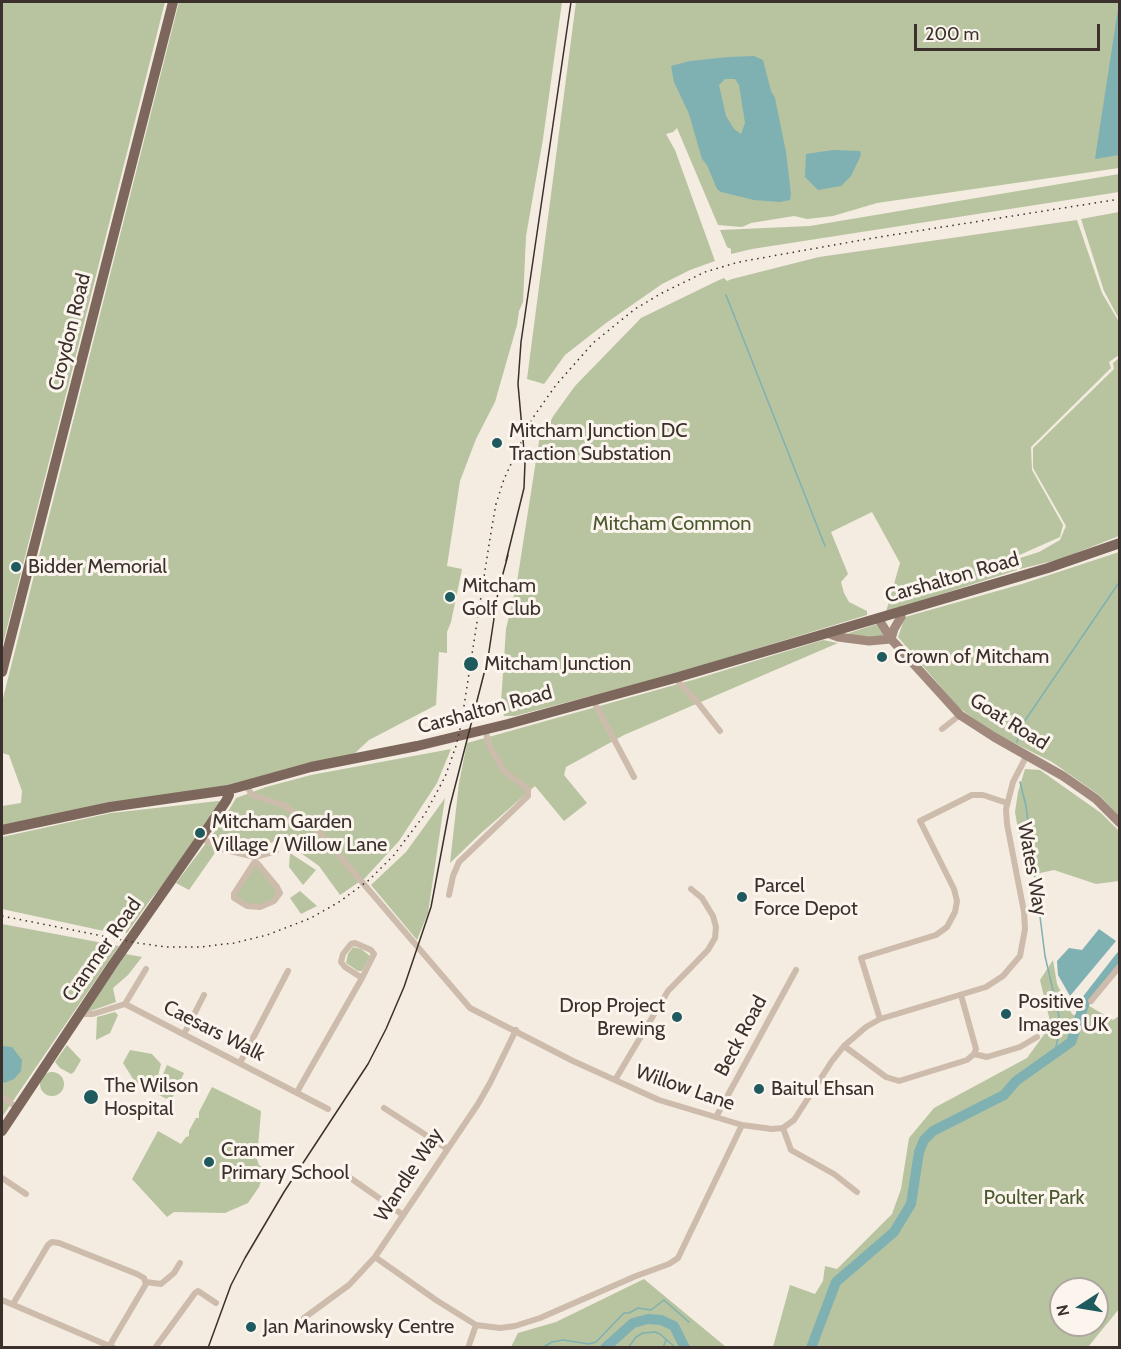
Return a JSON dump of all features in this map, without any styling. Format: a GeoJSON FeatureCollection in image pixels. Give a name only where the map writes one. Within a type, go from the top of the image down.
{"type":"FeatureCollection","features":[{"type":"Feature","properties":{"kind":"main road","name":"Croydon Road"},"geometry":{"type":"LineString","coordinates":[[2,672],[172,2]]}},
{"type":"Feature","properties":{"kind":"main road","name":"Carshalton Road"},"geometry":{"type":"LineString","coordinates":[[2,830],[110,807],[246,786],[311,767],[482,731],[675,678],[1038,571],[1119,543]]}},
{"type":"Feature","properties":{"kind":"main road","name":"Cranmer Road"},"geometry":{"type":"LineString","coordinates":[[2,1131],[113,964],[226,801],[229,795],[228,789]]}},
{"type":"Feature","properties":{"kind":"street"},"geometry":{"type":"LineString","coordinates":[[827,633],[838,637],[869,641],[891,639],[901,617],[901,611]]}},
{"type":"Feature","properties":{"kind":"street","name":"Goat Road"},"geometry":{"type":"LineString","coordinates":[[878,618],[891,639],[960,715],[1063,776],[1096,799],[1119,823]]}},
{"type":"Feature","properties":{"kind":"street"},"geometry":{"type":"LineString","coordinates":[[675,678],[720,731]]}},
{"type":"Feature","properties":{"kind":"street"},"geometry":{"type":"LineString","coordinates":[[593,700],[634,777]]}},
{"type":"Feature","properties":{"kind":"street"},"geometry":{"type":"LineString","coordinates":[[942,729],[960,715]]}},
{"type":"Feature","properties":{"kind":"street"},"geometry":{"type":"LineString","coordinates":[[449,895],[459,862],[528,796],[529,792],[504,771],[482,731]]}},
{"type":"Feature","properties":{"kind":"street","name":"Wates Way"},"geometry":{"type":"LineString","coordinates":[[783,1128],[797,1117],[844,1046],[866,1028],[880,1019],[990,985],[1003,976],[1020,956],[1025,929],[1024,912],[1007,824],[1007,803],[1013,782],[1027,755]]}},
{"type":"Feature","properties":{"kind":"street","name":"Willow Lane"},"geometry":{"type":"LineString","coordinates":[[246,786],[252,795],[283,805],[306,819],[355,872],[457,994],[475,1011],[659,1100],[742,1125],[681,1254],[675,1261],[549,1315],[515,1326],[500,1328],[476,1325],[375,1257]]}},
{"type":"Feature","properties":{"kind":"street"},"geometry":{"type":"LineString","coordinates":[[880,1019],[861,958],[936,935],[950,923],[957,907],[956,895],[951,882],[920,821],[972,795],[983,795],[1007,803]]}},
{"type":"Feature","properties":{"kind":"street"},"geometry":{"type":"LineString","coordinates":[[201,838],[222,849],[255,860],[277,887],[280,893],[267,905],[247,906],[234,898],[234,894],[255,860],[276,851]]}},
{"type":"Feature","properties":{"kind":"street"},"geometry":{"type":"LineString","coordinates":[[615,1080],[665,996],[708,950],[715,938],[716,927],[713,916],[702,898],[691,889]]}},
{"type":"Feature","properties":{"kind":"street"},"geometry":{"type":"LineString","coordinates":[[297,1092],[362,978],[374,954],[363,946],[353,943],[343,954],[341,962],[362,978]]}},
{"type":"Feature","properties":{"kind":"street"},"geometry":{"type":"LineString","coordinates":[[1091,1001],[1119,966]]}},
{"type":"Feature","properties":{"kind":"street"},"geometry":{"type":"LineString","coordinates":[[80,1014],[93,1014],[125,1004],[146,969]]}},
{"type":"Feature","properties":{"kind":"street","name":"Beck Road"},"geometry":{"type":"LineString","coordinates":[[716,1117],[796,970]]}},
{"type":"Feature","properties":{"kind":"street"},"geometry":{"type":"LineString","coordinates":[[240,1063],[288,971]]}},
{"type":"Feature","properties":{"kind":"street"},"geometry":{"type":"LineString","coordinates":[[184,1034],[204,994]]}},
{"type":"Feature","properties":{"kind":"street"},"geometry":{"type":"LineString","coordinates":[[844,1046],[886,1077],[898,1081],[968,1060],[974,1054],[976,1044],[961,995]]}},
{"type":"Feature","properties":{"kind":"street","name":"Caesars Walk"},"geometry":{"type":"LineString","coordinates":[[125,1004],[328,1109]]}},
{"type":"Feature","properties":{"kind":"street","name":"Wandle Way"},"geometry":{"type":"LineString","coordinates":[[304,1318],[349,1285],[375,1257],[490,1083],[516,1030]]}},
{"type":"Feature","properties":{"kind":"street"},"geometry":{"type":"LineString","coordinates":[[974,1054],[987,1057],[1020,1047],[1037,1037]]}},
{"type":"Feature","properties":{"kind":"street"},"geometry":{"type":"LineString","coordinates":[[2,1096],[17,1108]]}},
{"type":"Feature","properties":{"kind":"street"},"geometry":{"type":"LineString","coordinates":[[384,1108],[446,1148]]}},
{"type":"Feature","properties":{"kind":"street"},"geometry":{"type":"LineString","coordinates":[[742,1125],[772,1130],[783,1128],[791,1150],[834,1174],[857,1192]]}},
{"type":"Feature","properties":{"kind":"street"},"geometry":{"type":"LineString","coordinates":[[349,1177],[403,1215]]}},
{"type":"Feature","properties":{"kind":"street"},"geometry":{"type":"LineString","coordinates":[[2,1178],[26,1194]]}},
{"type":"Feature","properties":{"kind":"street"},"geometry":{"type":"LineString","coordinates":[[13,1304],[48,1245],[54,1242],[137,1274],[146,1282],[161,1284],[174,1273],[180,1263]]}},
{"type":"Feature","properties":{"kind":"street"},"geometry":{"type":"LineString","coordinates":[[2,1300],[112,1346],[146,1282]]}},
{"type":"Feature","properties":{"kind":"street"},"geometry":{"type":"LineString","coordinates":[[155,1347],[195,1293],[198,1291],[216,1303]]}},
{"type":"Feature","properties":{"kind":"street"},"geometry":{"type":"LineString","coordinates":[[468,1347],[476,1325]]}},
{"type":"Feature","properties":{"kind":"green space"},"geometry":{"type":"Polygon","coordinates":[[[2,2],[165,2],[2,648],[2,2]]]}},
{"type":"Feature","properties":{"kind":"green space","name":"Mitcham Golf Club"},"geometry":{"type":"Polygon","coordinates":[[[179,2],[562,2],[543,139],[526,236],[523,302],[495,402],[476,439],[460,481],[447,566],[462,569],[447,632],[447,653],[439,652],[436,705],[369,740],[355,753],[232,786],[2,826],[2,806],[21,803],[22,791],[9,755],[2,753],[2,702],[179,2]]]}},
{"type":"Feature","properties":{"kind":"green space"},"geometry":{"type":"Polygon","coordinates":[[[576,2],[1119,2],[1119,168],[877,203],[833,216],[807,219],[794,216],[751,223],[742,227],[718,225],[677,128],[666,134],[675,150],[715,261],[662,284],[606,323],[565,355],[544,384],[527,379],[576,2]]]}},
{"type":"Feature","properties":{"kind":"green space"},"geometry":{"type":"Polygon","coordinates":[[[1119,174],[1119,192],[731,254],[731,249],[727,247],[720,230],[810,226],[1119,174]]]}},
{"type":"Feature","properties":{"kind":"green space"},"geometry":{"type":"Polygon","coordinates":[[[1120,212],[1119,319],[1104,291],[1081,219],[1120,212]]]}},
{"type":"Feature","properties":{"kind":"green space","name":"Mitcham Common"},"geometry":{"type":"Polygon","coordinates":[[[1077,220],[1102,293],[1119,322],[1119,355],[1109,362],[1111,368],[1031,447],[1032,470],[1063,525],[1060,537],[1015,557],[1017,570],[886,612],[900,563],[872,512],[831,532],[848,574],[841,582],[844,593],[849,602],[867,611],[867,615],[674,674],[515,716],[504,716],[501,703],[506,629],[517,582],[539,441],[575,386],[641,318],[724,278],[727,281],[819,257],[1077,220]]]}},
{"type":"Feature","properties":{"kind":"green space"},"geometry":{"type":"Polygon","coordinates":[[[1119,358],[1119,536],[1061,559],[1020,569],[1017,559],[1039,552],[1060,540],[1066,526],[1033,468],[1033,448],[1114,369],[1113,363],[1119,358]]]}},
{"type":"Feature","properties":{"kind":"green space"},"geometry":{"type":"Polygon","coordinates":[[[1119,552],[1119,816],[1099,795],[1052,762],[990,731],[958,707],[898,637],[905,617],[1022,584],[1119,552]]]}},
{"type":"Feature","properties":{"kind":"green space"},"geometry":{"type":"Polygon","coordinates":[[[877,624],[884,634],[880,637],[848,636],[849,633],[877,624]]]}},
{"type":"Feature","properties":{"kind":"green space"},"geometry":{"type":"Polygon","coordinates":[[[823,640],[838,643],[624,735],[566,767],[564,775],[587,803],[564,821],[535,786],[450,863],[459,783],[467,743],[696,679],[823,640]]]}},
{"type":"Feature","properties":{"kind":"green space"},"geometry":{"type":"Polygon","coordinates":[[[451,749],[437,783],[399,841],[365,878],[340,895],[319,866],[281,839],[255,849],[224,840],[189,890],[176,883],[222,822],[236,798],[311,775],[451,749]]]}},
{"type":"Feature","properties":{"kind":"green space"},"geometry":{"type":"Polygon","coordinates":[[[1025,769],[1040,770],[1101,813],[1119,831],[1119,881],[1096,884],[1054,870],[1026,876],[1015,812],[1025,769]]]}},
{"type":"Feature","properties":{"kind":"green space"},"geometry":{"type":"Polygon","coordinates":[[[445,798],[428,913],[417,940],[371,885],[406,852],[445,798]]]}},
{"type":"Feature","properties":{"kind":"green space"},"geometry":{"type":"Polygon","coordinates":[[[222,802],[127,933],[104,931],[2,909],[2,837],[111,813],[222,802]]]}},
{"type":"Feature","properties":{"kind":"green space"},"geometry":{"type":"Polygon","coordinates":[[[290,853],[316,870],[303,885],[289,867],[290,853]]]}},
{"type":"Feature","properties":{"kind":"green space"},"geometry":{"type":"Polygon","coordinates":[[[255,864],[277,888],[276,897],[254,909],[235,896],[255,864]]]}},
{"type":"Feature","properties":{"kind":"green space"},"geometry":{"type":"Polygon","coordinates":[[[300,891],[317,906],[301,914],[290,898],[300,891]]]}},
{"type":"Feature","properties":{"kind":"green space"},"geometry":{"type":"Polygon","coordinates":[[[2,924],[119,946],[2,1117],[2,924]]]}},
{"type":"Feature","properties":{"kind":"green space"},"geometry":{"type":"Polygon","coordinates":[[[353,947],[361,949],[370,956],[362,971],[346,963],[353,947]]]}},
{"type":"Feature","properties":{"kind":"green space"},"geometry":{"type":"Polygon","coordinates":[[[126,954],[142,957],[128,975],[113,988],[116,1002],[85,1013],[126,954]]]}},
{"type":"Feature","properties":{"kind":"green space","name":"Poulter Park"},"geometry":{"type":"Polygon","coordinates":[[[1053,960],[1057,984],[1072,1014],[1076,1016],[1079,1000],[1113,1020],[1119,1016],[1119,1309],[1109,1321],[1109,1277],[1049,1277],[1049,1337],[1096,1337],[1088,1347],[773,1347],[790,1285],[815,1294],[823,1281],[825,1266],[837,1269],[892,1214],[901,1189],[909,1138],[934,1108],[1027,1058],[1051,1025],[1040,980],[1053,960]]]}},
{"type":"Feature","properties":{"kind":"green space"},"geometry":{"type":"Polygon","coordinates":[[[115,1012],[118,1015],[110,1033],[96,1040],[97,1017],[115,1012]]]}},
{"type":"Feature","properties":{"kind":"green space"},"geometry":{"type":"Polygon","coordinates":[[[67,1045],[81,1060],[71,1074],[55,1062],[67,1045]]]}},
{"type":"Feature","properties":{"kind":"green space"},"geometry":{"type":"Polygon","coordinates":[[[130,1050],[152,1054],[161,1064],[154,1092],[135,1082],[123,1063],[130,1050]]]}},
{"type":"Feature","properties":{"kind":"green space"},"geometry":{"type":"Polygon","coordinates":[[[167,1065],[184,1073],[171,1101],[155,1093],[167,1065]]]}},
{"type":"Feature","properties":{"kind":"green space"},"geometry":{"type":"Polygon","coordinates":[[[52,1072],[57,1073],[63,1079],[63,1089],[57,1095],[52,1096],[47,1095],[41,1089],[40,1084],[41,1079],[47,1073],[52,1072]]]}},
{"type":"Feature","properties":{"kind":"green space"},"geometry":{"type":"Polygon","coordinates":[[[212,1087],[261,1111],[257,1159],[259,1165],[265,1169],[259,1187],[248,1203],[225,1213],[174,1212],[167,1217],[132,1179],[158,1131],[181,1144],[189,1136],[189,1131],[196,1118],[199,1118],[199,1112],[212,1087]]]}},
{"type":"Feature","properties":{"kind":"green space"},"geometry":{"type":"Polygon","coordinates":[[[644,1279],[726,1347],[511,1347],[518,1333],[556,1322],[644,1279]]]}},
{"type":"Feature","properties":{"kind":"water"},"geometry":{"type":"Polygon","coordinates":[[[1119,2],[1119,155],[1095,159],[1119,2]]]}},
{"type":"Feature","properties":{"kind":"water"},"geometry":{"type":"Polygon","coordinates":[[[754,56],[763,60],[775,98],[786,152],[790,200],[780,202],[754,200],[721,192],[717,189],[702,159],[689,114],[674,82],[671,66],[690,61],[754,56]],[[725,79],[719,85],[726,116],[734,129],[741,134],[745,123],[739,85],[735,79],[725,79]]]}},
{"type":"Feature","properties":{"kind":"water"},"geometry":{"type":"Polygon","coordinates":[[[833,150],[860,151],[861,155],[851,176],[841,186],[818,190],[805,177],[806,154],[833,150]]]}},
{"type":"Feature","properties":{"kind":"water"},"geometry":{"type":"Polygon","coordinates":[[[1099,929],[1116,941],[1070,996],[1058,975],[1057,961],[1069,948],[1082,950],[1099,929]]]}},
{"type":"Feature","properties":{"kind":"water"},"geometry":{"type":"Polygon","coordinates":[[[2,1046],[12,1047],[22,1060],[21,1071],[14,1079],[4,1083],[2,1081],[2,1046]]]}},
{"type":"Feature","properties":{"kind":"waterway"},"geometry":{"type":"LineString","coordinates":[[726,295],[825,546]]}},
{"type":"Feature","properties":{"kind":"waterway"},"geometry":{"type":"LineString","coordinates":[[1017,742],[1024,722],[1120,581]]}},
{"type":"Feature","properties":{"kind":"waterway"},"geometry":{"type":"LineString","coordinates":[[1020,782],[1026,806],[1045,956],[1061,1025],[1054,1055]]}},
{"type":"Feature","properties":{"kind":"waterway"},"geometry":{"type":"LineString","coordinates":[[811,1348],[836,1282],[894,1232],[911,1204],[919,1152],[924,1140],[933,1131],[1004,1095],[1016,1081],[1071,1042],[1085,1002],[1120,957]]}},
{"type":"Feature","properties":{"kind":"waterway"},"geometry":{"type":"LineString","coordinates":[[542,1348],[552,1342],[563,1340],[589,1344],[596,1342],[624,1313],[638,1308],[651,1310],[664,1300],[689,1322]]}},
{"type":"Feature","properties":{"kind":"waterway"},"geometry":{"type":"LineString","coordinates":[[605,1348],[633,1323],[648,1319],[661,1320],[674,1326],[685,1348]]}},
{"type":"Feature","properties":{"kind":"waterway"},"geometry":{"type":"LineString","coordinates":[[628,1348],[636,1337],[643,1333],[655,1332],[676,1348]]}},
{"type":"Feature","properties":{"kind":"waterway"},"geometry":{"type":"LineString","coordinates":[[663,1348],[666,1340]]}},
{"type":"Feature","properties":{"kind":"tram line"},"geometry":{"type":"LineString","coordinates":[[506,561],[524,488],[525,462],[518,384],[521,342],[571,2]]}},
{"type":"Feature","properties":{"kind":"tram line"},"geometry":{"type":"LineString","coordinates":[[208,1348],[231,1285],[245,1258],[284,1192],[368,1064],[404,987],[431,907],[450,806],[488,658],[498,592],[508,555]]}},
{"type":"Feature","properties":{"kind":"railway"},"geometry":{"type":"LineString","coordinates":[[2,916],[138,943],[166,947],[200,947],[234,943],[267,935],[311,918],[339,902],[369,880],[394,855],[425,814],[445,777],[461,725],[491,532],[496,504],[504,479],[532,419],[556,385],[593,343],[635,309],[662,293],[705,272],[739,262],[873,238],[1120,199]]}},
{"type":"Feature","properties":{"kind":"place","name":"Mitcham Junction DC Traction Substation"},"geometry":{"type":"Point","coordinates":[497,443]}},
{"type":"Feature","properties":{"kind":"place","name":"Bidder Memorial"},"geometry":{"type":"Point","coordinates":[16,567]}},
{"type":"Feature","properties":{"kind":"place","name":"Mitcham Golf Club"},"geometry":{"type":"Point","coordinates":[450,597]}},
{"type":"Feature","properties":{"kind":"place","name":"Crown of Mitcham"},"geometry":{"type":"Point","coordinates":[882,657]}},
{"type":"Feature","properties":{"kind":"place","name":"Mitcham Junction"},"geometry":{"type":"Point","coordinates":[471,664]}},
{"type":"Feature","properties":{"kind":"place","name":"Mitcham Garden Village / Willow Lane"},"geometry":{"type":"Point","coordinates":[200,833]}},
{"type":"Feature","properties":{"kind":"place","name":"Parcel Force Depot"},"geometry":{"type":"Point","coordinates":[742,897]}},
{"type":"Feature","properties":{"kind":"place","name":"Positive Images UK"},"geometry":{"type":"Point","coordinates":[1006,1014]}},
{"type":"Feature","properties":{"kind":"place","name":"Drop Project Brewing"},"geometry":{"type":"Point","coordinates":[677,1017]}},
{"type":"Feature","properties":{"kind":"place","name":"Baitul Ehsan"},"geometry":{"type":"Point","coordinates":[759,1089]}},
{"type":"Feature","properties":{"kind":"place","name":"The Wilson Hospital"},"geometry":{"type":"Point","coordinates":[91,1097]}},
{"type":"Feature","properties":{"kind":"place","name":"Cranmer Primary School"},"geometry":{"type":"Point","coordinates":[209,1162]}},
{"type":"Feature","properties":{"kind":"place","name":"Jan Marinowsky Centre"},"geometry":{"type":"Point","coordinates":[251,1327]}}]}
